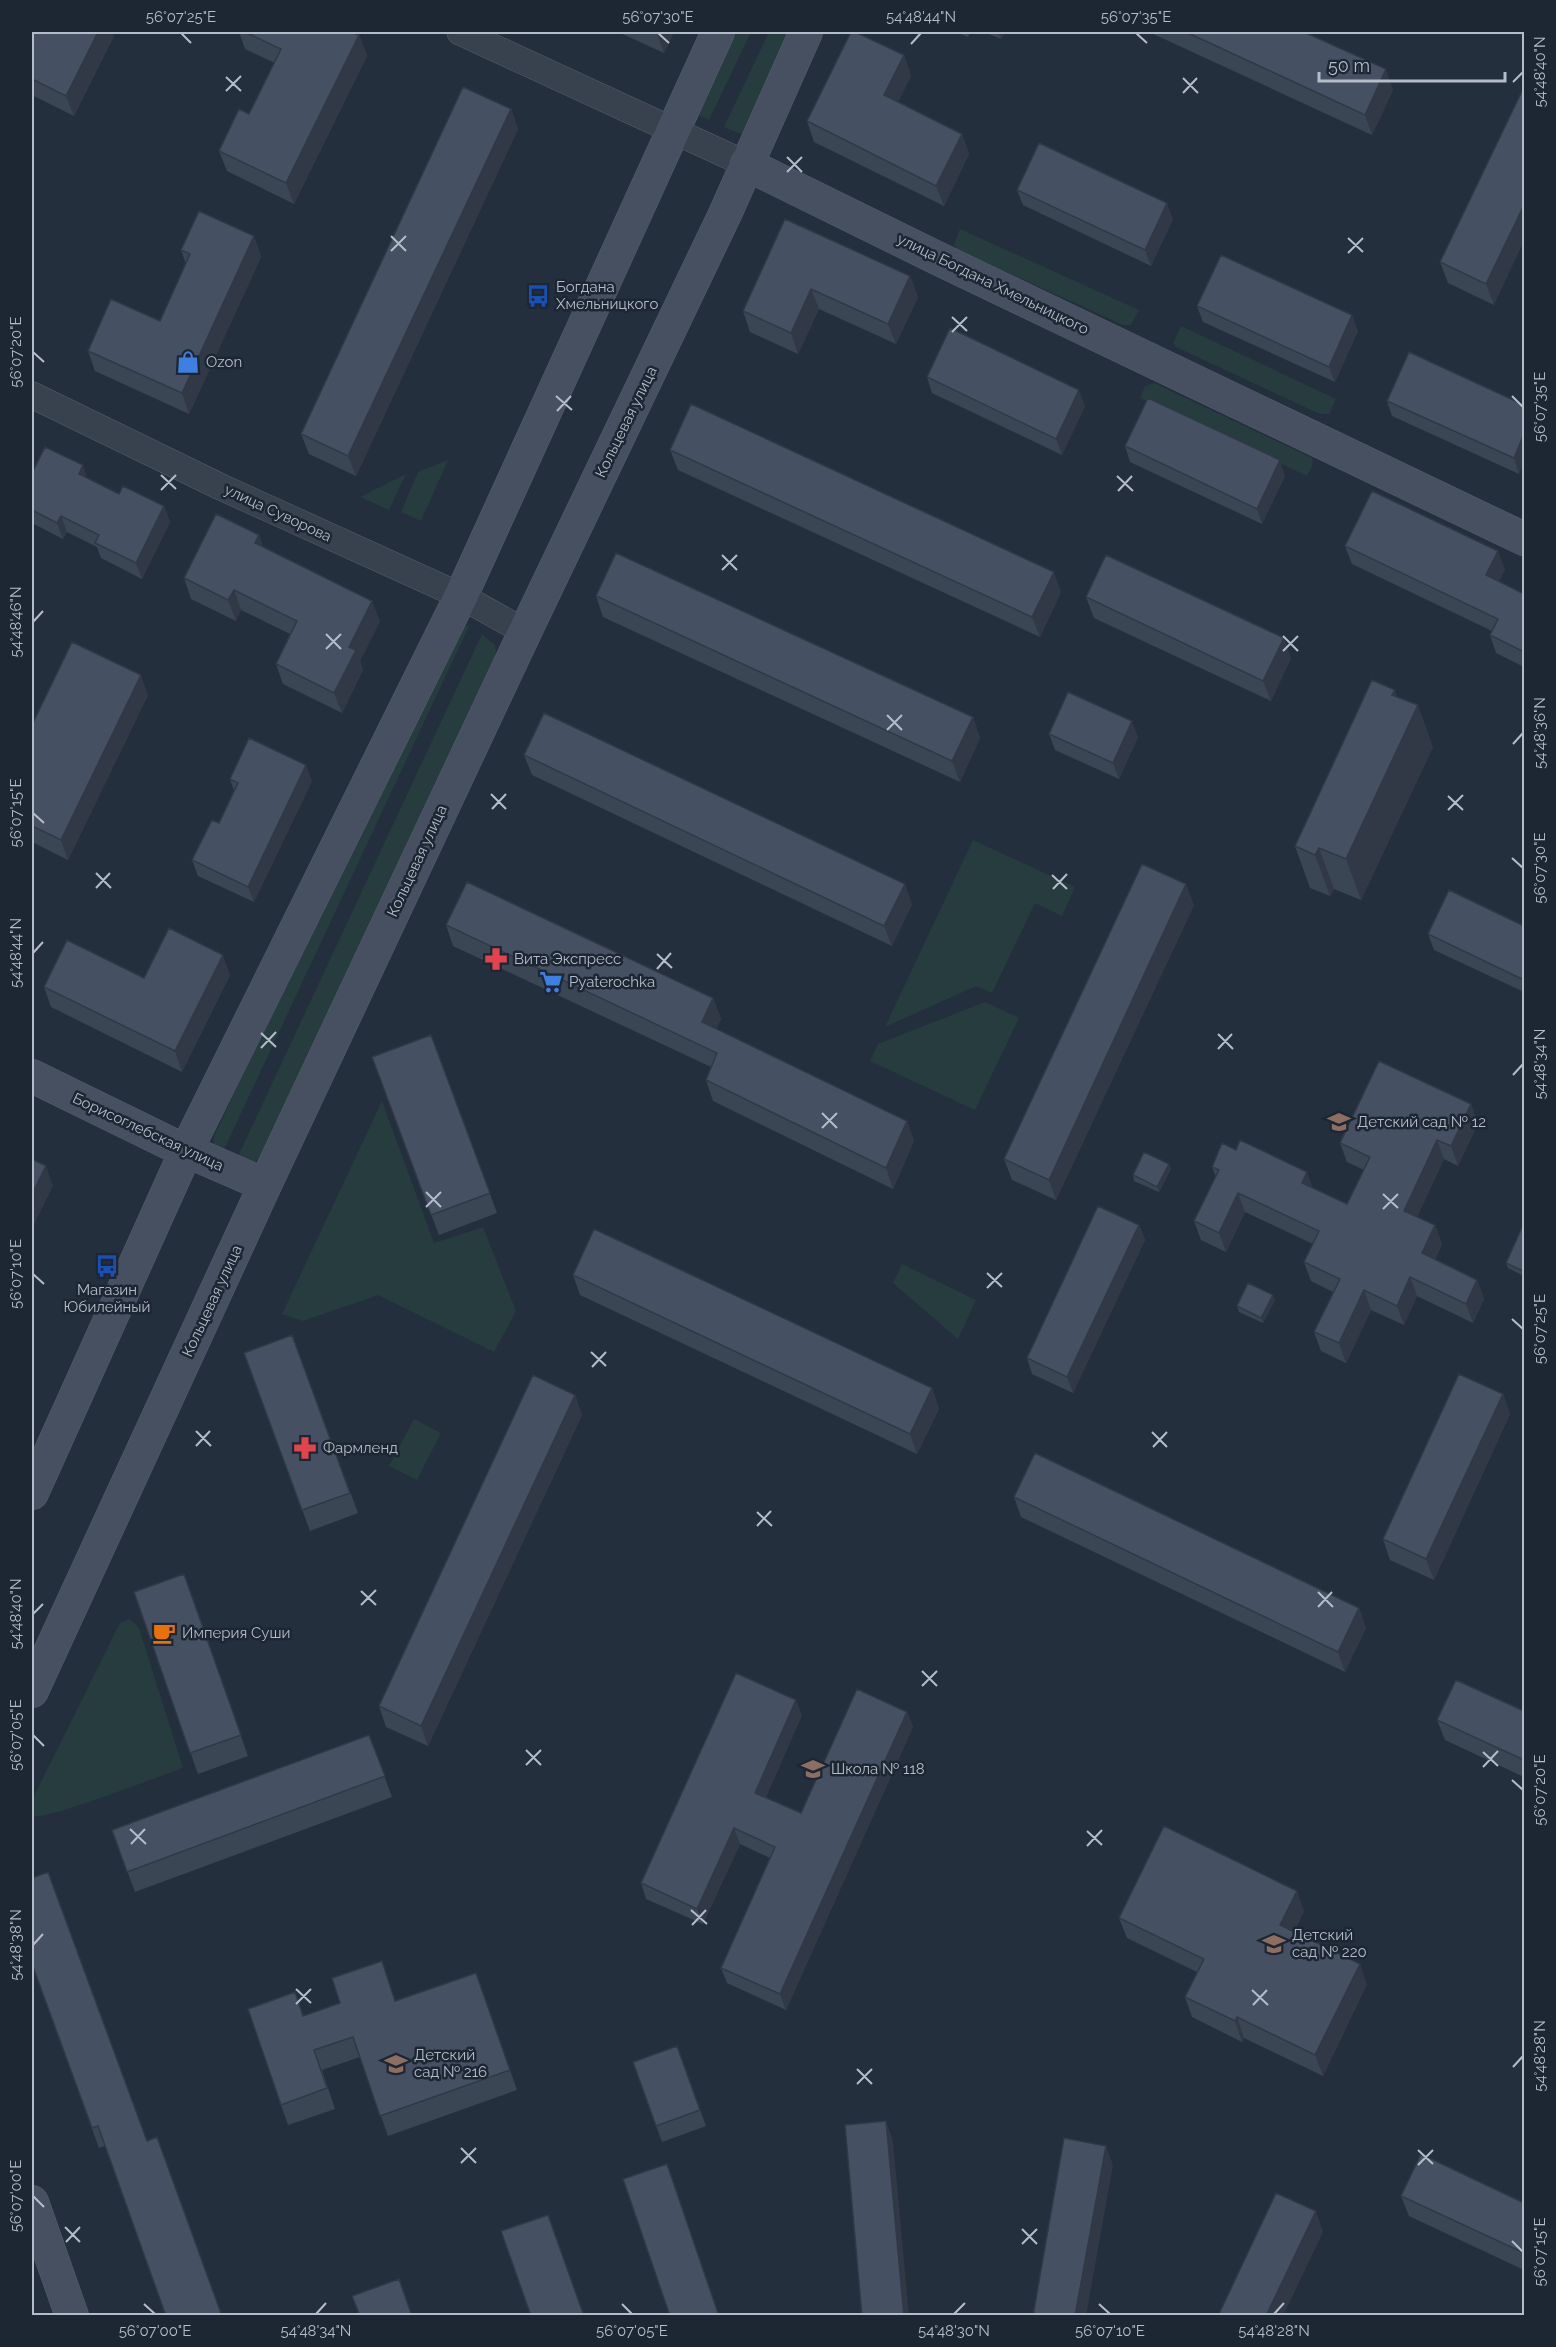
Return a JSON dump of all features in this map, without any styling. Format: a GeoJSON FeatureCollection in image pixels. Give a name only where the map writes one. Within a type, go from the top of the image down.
{"type":"FeatureCollection","features":[{"type":"Feature","properties":{"kind":"main road"},"geometry":{"type":"LineString","coordinates":[[32,1493],[186,1151],[461,596],[718,32]]}},
{"type":"Feature","properties":{"kind":"main road","name":"Кольцевая улица"},"geometry":{"type":"LineString","coordinates":[[32,1691],[265,1185],[725,214],[806,32]]}},
{"type":"Feature","properties":{"kind":"main road","name":"улица Богдана Хмельницкого"},"geometry":{"type":"LineString","coordinates":[[746,164],[1524,539]]}},
{"type":"Feature","properties":{"kind":"main road","name":"Борисоглебская улица"},"geometry":{"type":"LineString","coordinates":[[32,1076],[186,1151],[265,1185]]}},
{"type":"Feature","properties":{"kind":"main road"},"geometry":{"type":"LineString","coordinates":[[32,2202],[72,2316]]}},
{"type":"Feature","properties":{"kind":"street","name":"улица Богдана Хмельницкого"},"geometry":{"type":"LineString","coordinates":[[460,32],[746,164]]}},
{"type":"Feature","properties":{"kind":"street","name":"улица Суворова"},"geometry":{"type":"LineString","coordinates":[[32,394],[221,487],[461,596],[525,632]]}},
{"type":"Feature","properties":{"kind":"green space"},"geometry":{"type":"Polygon","coordinates":[[[732,32],[751,32],[709,120],[694,113],[732,32]]]}},
{"type":"Feature","properties":{"kind":"green space"},"geometry":{"type":"Polygon","coordinates":[[[769,32],[792,32],[743,135],[724,127],[769,32]]]}},
{"type":"Feature","properties":{"kind":"green space"},"geometry":{"type":"Polygon","coordinates":[[[960,229],[1139,310],[1131,325],[1123,325],[956,249],[954,244],[960,229]]]}},
{"type":"Feature","properties":{"kind":"green space"},"geometry":{"type":"Polygon","coordinates":[[[1181,326],[1336,399],[1329,414],[1320,414],[1176,347],[1173,343],[1181,326]]]}},
{"type":"Feature","properties":{"kind":"green space"},"geometry":{"type":"Polygon","coordinates":[[[1154,383],[1312,458],[1313,464],[1307,476],[1140,398],[1145,386],[1154,383]]]}},
{"type":"Feature","properties":{"kind":"green space"},"geometry":{"type":"Polygon","coordinates":[[[448,460],[421,521],[401,512],[418,472],[448,460]]]}},
{"type":"Feature","properties":{"kind":"green space"},"geometry":{"type":"Polygon","coordinates":[[[406,474],[389,510],[360,497],[406,474]]]}},
{"type":"Feature","properties":{"kind":"green space"},"geometry":{"type":"Polygon","coordinates":[[[461,626],[469,626],[221,1156],[213,1146],[214,1136],[449,634],[461,626]]]}},
{"type":"Feature","properties":{"kind":"green space"},"geometry":{"type":"Polygon","coordinates":[[[482,634],[495,645],[496,654],[262,1152],[256,1162],[246,1166],[235,1163],[482,634]]]}},
{"type":"Feature","properties":{"kind":"green space"},"geometry":{"type":"Polygon","coordinates":[[[973,840],[1075,887],[1062,916],[1035,903],[992,993],[976,986],[885,1027],[973,840]]]}},
{"type":"Feature","properties":{"kind":"green space"},"geometry":{"type":"Polygon","coordinates":[[[985,1002],[1019,1018],[975,1110],[870,1061],[878,1044],[985,1002]]]}},
{"type":"Feature","properties":{"kind":"green space"},"geometry":{"type":"Polygon","coordinates":[[[382,1101],[434,1243],[483,1227],[516,1311],[494,1352],[378,1295],[303,1321],[282,1314],[382,1101]]]}},
{"type":"Feature","properties":{"kind":"green space"},"geometry":{"type":"Polygon","coordinates":[[[902,1264],[976,1300],[958,1339],[893,1283],[902,1264]]]}},
{"type":"Feature","properties":{"kind":"green space"},"geometry":{"type":"Polygon","coordinates":[[[414,1419],[441,1433],[417,1480],[389,1466],[414,1419]]]}},
{"type":"Feature","properties":{"kind":"green space"},"geometry":{"type":"Polygon","coordinates":[[[129,1619],[139,1628],[183,1768],[59,1812],[33,1816],[32,1804],[35,1794],[120,1623],[129,1619]]]}},
{"type":"Feature","properties":{"kind":"building"},"geometry":{"type":"Polygon","coordinates":[[[32,32],[98,32],[66,96],[32,79],[32,32]]]}},
{"type":"Feature","properties":{"kind":"building"},"geometry":{"type":"Polygon","coordinates":[[[245,32],[351,32],[359,35],[286,183],[219,151],[239,109],[249,114],[281,49],[245,32]]]}},
{"type":"Feature","properties":{"kind":"building"},"geometry":{"type":"Polygon","coordinates":[[[851,32],[904,55],[884,95],[962,134],[936,186],[807,121],[851,32]]]}},
{"type":"Feature","properties":{"kind":"building"},"geometry":{"type":"Polygon","coordinates":[[[1186,32],[1304,32],[1386,69],[1365,115],[1186,32]]]}},
{"type":"Feature","properties":{"kind":"building"},"geometry":{"type":"Polygon","coordinates":[[[463,87],[511,109],[348,456],[301,434],[463,87]]]}},
{"type":"Feature","properties":{"kind":"building"},"geometry":{"type":"Polygon","coordinates":[[[1524,87],[1524,205],[1486,284],[1440,262],[1524,87]]]}},
{"type":"Feature","properties":{"kind":"building"},"geometry":{"type":"Polygon","coordinates":[[[1039,143],[1167,203],[1145,250],[1017,190],[1039,143]]]}},
{"type":"Feature","properties":{"kind":"building"},"geometry":{"type":"Polygon","coordinates":[[[199,211],[254,236],[182,393],[88,351],[111,299],[160,321],[190,254],[181,250],[199,211]]]}},
{"type":"Feature","properties":{"kind":"building"},"geometry":{"type":"Polygon","coordinates":[[[785,219],[910,276],[888,324],[811,289],[791,333],[743,311],[785,219]]]}},
{"type":"Feature","properties":{"kind":"building"},"geometry":{"type":"Polygon","coordinates":[[[1221,255],[1352,315],[1329,367],[1197,306],[1221,255]]]}},
{"type":"Feature","properties":{"kind":"building"},"geometry":{"type":"Polygon","coordinates":[[[950,328],[1079,390],[1056,439],[927,377],[950,328]]]}},
{"type":"Feature","properties":{"kind":"building"},"geometry":{"type":"Polygon","coordinates":[[[1409,352],[1524,405],[1524,434],[1514,458],[1387,401],[1409,352]]]}},
{"type":"Feature","properties":{"kind":"building"},"geometry":{"type":"Polygon","coordinates":[[[1148,398],[1280,460],[1257,509],[1125,446],[1148,398]]]}},
{"type":"Feature","properties":{"kind":"building"},"geometry":{"type":"Polygon","coordinates":[[[691,404],[1054,572],[1032,617],[670,450],[691,404]]]}},
{"type":"Feature","properties":{"kind":"building"},"geometry":{"type":"Polygon","coordinates":[[[45,447],[83,465],[79,474],[119,494],[123,486],[164,506],[136,563],[95,543],[99,535],[61,516],[57,523],[32,510],[32,473],[45,447]]]}},
{"type":"Feature","properties":{"kind":"building"},"geometry":{"type":"Polygon","coordinates":[[[1372,491],[1498,551],[1486,575],[1524,594],[1524,652],[1490,635],[1498,619],[1345,546],[1372,491]]]}},
{"type":"Feature","properties":{"kind":"building"},"geometry":{"type":"Polygon","coordinates":[[[216,514],[259,535],[255,543],[372,601],[349,647],[356,650],[334,693],[276,664],[297,621],[234,590],[228,600],[184,578],[216,514]]]}},
{"type":"Feature","properties":{"kind":"building"},"geometry":{"type":"Polygon","coordinates":[[[616,553],[973,717],[952,761],[596,596],[616,553]]]}},
{"type":"Feature","properties":{"kind":"building"},"geometry":{"type":"Polygon","coordinates":[[[1106,555],[1284,638],[1263,681],[1086,597],[1106,555]]]}},
{"type":"Feature","properties":{"kind":"building"},"geometry":{"type":"Polygon","coordinates":[[[72,642],[141,675],[61,840],[32,826],[32,725],[72,642]]]}},
{"type":"Feature","properties":{"kind":"building"},"geometry":{"type":"Polygon","coordinates":[[[1372,680],[1395,690],[1392,695],[1418,705],[1346,859],[1319,848],[1315,855],[1295,846],[1372,680]]]}},
{"type":"Feature","properties":{"kind":"building"},"geometry":{"type":"Polygon","coordinates":[[[1068,692],[1132,721],[1113,763],[1049,734],[1068,692]]]}},
{"type":"Feature","properties":{"kind":"building"},"geometry":{"type":"Polygon","coordinates":[[[544,713],[905,884],[884,926],[524,755],[544,713]]]}},
{"type":"Feature","properties":{"kind":"building"},"geometry":{"type":"Polygon","coordinates":[[[249,738],[306,765],[248,887],[192,860],[212,820],[219,823],[238,783],[230,779],[249,738]]]}},
{"type":"Feature","properties":{"kind":"building"},"geometry":{"type":"Polygon","coordinates":[[[1142,864],[1186,884],[1049,1180],[1004,1159],[1142,864]]]}},
{"type":"Feature","properties":{"kind":"building"},"geometry":{"type":"Polygon","coordinates":[[[467,882],[713,998],[702,1022],[907,1121],[886,1168],[706,1080],[717,1053],[446,925],[467,882]]]}},
{"type":"Feature","properties":{"kind":"building"},"geometry":{"type":"Polygon","coordinates":[[[1449,890],[1524,926],[1524,980],[1428,934],[1449,890]]]}},
{"type":"Feature","properties":{"kind":"building"},"geometry":{"type":"Polygon","coordinates":[[[169,928],[223,955],[175,1051],[44,987],[67,940],[144,978],[169,928]]]}},
{"type":"Feature","properties":{"kind":"building"},"geometry":{"type":"Polygon","coordinates":[[[431,1035],[490,1193],[431,1215],[372,1057],[431,1035]]]}},
{"type":"Feature","properties":{"kind":"building"},"geometry":{"type":"Polygon","coordinates":[[[1379,1061],[1471,1104],[1451,1146],[1437,1140],[1404,1211],[1435,1225],[1422,1253],[1477,1280],[1466,1304],[1410,1277],[1397,1306],[1364,1290],[1339,1343],[1314,1332],[1340,1279],[1304,1262],[1319,1231],[1238,1193],[1219,1233],[1194,1221],[1219,1170],[1212,1167],[1222,1143],[1236,1150],[1240,1140],[1307,1172],[1302,1183],[1347,1204],[1370,1157],[1340,1143],[1379,1061]]]}},
{"type":"Feature","properties":{"kind":"building"},"geometry":{"type":"Polygon","coordinates":[[[1144,1152],[1169,1164],[1157,1187],[1133,1175],[1144,1152]]]}},
{"type":"Feature","properties":{"kind":"building"},"geometry":{"type":"Polygon","coordinates":[[[32,1159],[46,1166],[32,1194],[32,1159]]]}},
{"type":"Feature","properties":{"kind":"building"},"geometry":{"type":"Polygon","coordinates":[[[1098,1206],[1139,1225],[1067,1377],[1027,1358],[1098,1206]]]}},
{"type":"Feature","properties":{"kind":"building"},"geometry":{"type":"Polygon","coordinates":[[[1524,1223],[1524,1269],[1523,1271],[1506,1263],[1524,1223]]]}},
{"type":"Feature","properties":{"kind":"building"},"geometry":{"type":"Polygon","coordinates":[[[594,1229],[932,1388],[910,1434],[573,1275],[594,1229]]]}},
{"type":"Feature","properties":{"kind":"building"},"geometry":{"type":"Polygon","coordinates":[[[1248,1283],[1273,1295],[1261,1318],[1237,1306],[1248,1283]]]}},
{"type":"Feature","properties":{"kind":"building"},"geometry":{"type":"Polygon","coordinates":[[[292,1335],[350,1493],[302,1510],[244,1353],[292,1335]]]}},
{"type":"Feature","properties":{"kind":"building"},"geometry":{"type":"Polygon","coordinates":[[[1459,1374],[1503,1394],[1426,1559],[1383,1539],[1459,1374]]]}},
{"type":"Feature","properties":{"kind":"building"},"geometry":{"type":"Polygon","coordinates":[[[533,1375],[575,1395],[421,1726],[379,1706],[533,1375]]]}},
{"type":"Feature","properties":{"kind":"building"},"geometry":{"type":"Polygon","coordinates":[[[1035,1453],[1359,1608],[1338,1652],[1014,1497],[1035,1453]]]}},
{"type":"Feature","properties":{"kind":"building"},"geometry":{"type":"Polygon","coordinates":[[[184,1574],[241,1735],[190,1753],[134,1592],[184,1574]]]}},
{"type":"Feature","properties":{"kind":"building"},"geometry":{"type":"Polygon","coordinates":[[[736,1673],[796,1700],[755,1793],[801,1813],[857,1689],[907,1712],[780,1994],[721,1968],[775,1847],[734,1828],[697,1909],[641,1883],[736,1673]]]}},
{"type":"Feature","properties":{"kind":"building"},"geometry":{"type":"Polygon","coordinates":[[[1456,1680],[1524,1711],[1524,1760],[1437,1720],[1456,1680]]]}},
{"type":"Feature","properties":{"kind":"building"},"geometry":{"type":"Polygon","coordinates":[[[369,1735],[385,1776],[127,1872],[112,1830],[369,1735]]]}},
{"type":"Feature","properties":{"kind":"building"},"geometry":{"type":"Polygon","coordinates":[[[1164,1826],[1297,1891],[1280,1925],[1360,1964],[1315,2055],[1237,2017],[1235,2021],[1185,1997],[1204,1959],[1119,1918],[1164,1826]]]}},
{"type":"Feature","properties":{"kind":"building"},"geometry":{"type":"Polygon","coordinates":[[[48,1872],[147,2141],[157,2137],[222,2316],[166,2316],[98,2126],[92,2128],[32,1964],[32,1878],[48,1872]]]}},
{"type":"Feature","properties":{"kind":"building"},"geometry":{"type":"Polygon","coordinates":[[[382,1961],[395,2001],[476,1973],[510,2070],[380,2116],[353,2037],[314,2050],[327,2088],[281,2105],[248,2009],[295,1992],[303,2016],[340,2003],[332,1978],[382,1961]]]}},
{"type":"Feature","properties":{"kind":"building"},"geometry":{"type":"Polygon","coordinates":[[[677,2046],[700,2110],[656,2126],[633,2062],[677,2046]]]}},
{"type":"Feature","properties":{"kind":"building"},"geometry":{"type":"Polygon","coordinates":[[[886,2121],[904,2316],[862,2316],[845,2125],[886,2121]]]}},
{"type":"Feature","properties":{"kind":"building"},"geometry":{"type":"Polygon","coordinates":[[[1064,2138],[1106,2146],[1075,2316],[1033,2316],[1064,2138]]]}},
{"type":"Feature","properties":{"kind":"building"},"geometry":{"type":"Polygon","coordinates":[[[1421,2154],[1524,2203],[1524,2253],[1401,2196],[1421,2154]]]}},
{"type":"Feature","properties":{"kind":"building"},"geometry":{"type":"Polygon","coordinates":[[[667,2164],[719,2316],[670,2316],[623,2179],[667,2164]]]}},
{"type":"Feature","properties":{"kind":"building"},"geometry":{"type":"Polygon","coordinates":[[[1276,2193],[1316,2211],[1266,2316],[1218,2316],[1276,2193]]]}},
{"type":"Feature","properties":{"kind":"building"},"geometry":{"type":"Polygon","coordinates":[[[548,2215],[584,2316],[531,2316],[501,2231],[548,2215]]]}},
{"type":"Feature","properties":{"kind":"building"},"geometry":{"type":"Polygon","coordinates":[[[399,2279],[412,2316],[360,2316],[352,2296],[399,2279]]]}},
{"type":"Feature","properties":{"kind":"place","name":"Богдана Хмельницкого"},"geometry":{"type":"Point","coordinates":[538,296]}},
{"type":"Feature","properties":{"kind":"place","name":"Ozon"},"geometry":{"type":"Point","coordinates":[188,362]}},
{"type":"Feature","properties":{"kind":"place","name":"Вита Экспресс"},"geometry":{"type":"Point","coordinates":[496,959]}},
{"type":"Feature","properties":{"kind":"place","name":"Pyaterochka"},"geometry":{"type":"Point","coordinates":[551,982]}},
{"type":"Feature","properties":{"kind":"place","name":"Детский сад № 12"},"geometry":{"type":"Point","coordinates":[1339,1122]}},
{"type":"Feature","properties":{"kind":"place","name":"Магазин Юбилейный"},"geometry":{"type":"Point","coordinates":[107,1266]}},
{"type":"Feature","properties":{"kind":"place","name":"Фармленд"},"geometry":{"type":"Point","coordinates":[305,1448]}},
{"type":"Feature","properties":{"kind":"place","name":"Империя Суши"},"geometry":{"type":"Point","coordinates":[164,1633]}},
{"type":"Feature","properties":{"kind":"place","name":"Школа № 118"},"geometry":{"type":"Point","coordinates":[813,1769]}},
{"type":"Feature","properties":{"kind":"place","name":"Детский сад № 220"},"geometry":{"type":"Point","coordinates":[1274,1944]}},
{"type":"Feature","properties":{"kind":"place","name":"Детский сад № 216"},"geometry":{"type":"Point","coordinates":[396,2064]}}]}
